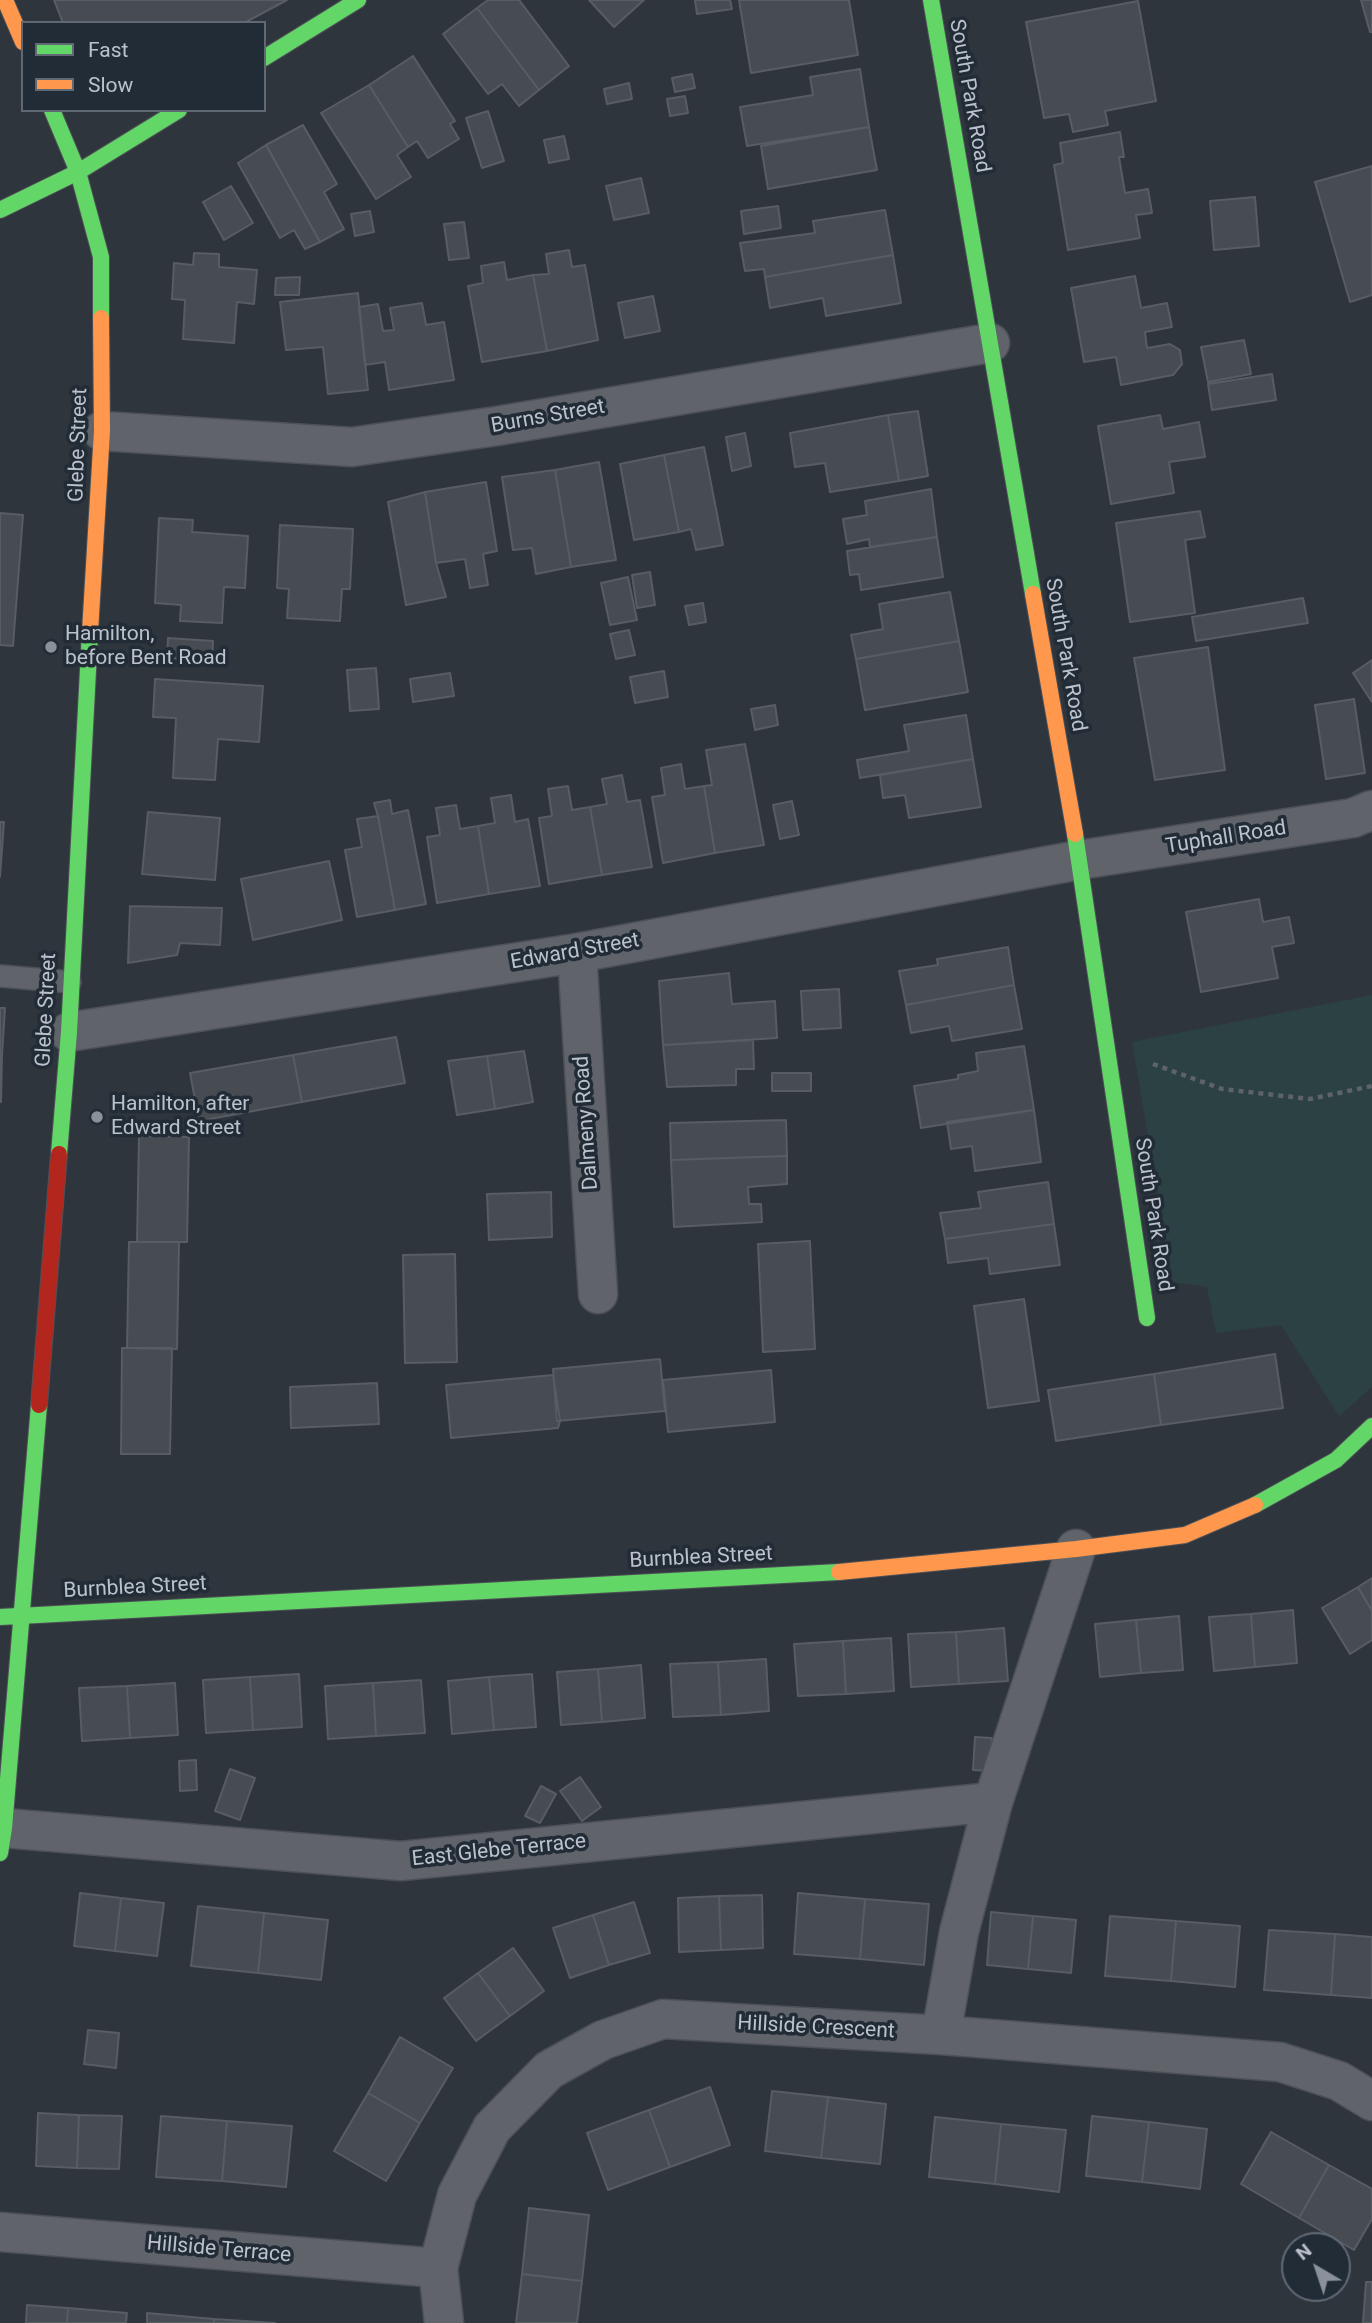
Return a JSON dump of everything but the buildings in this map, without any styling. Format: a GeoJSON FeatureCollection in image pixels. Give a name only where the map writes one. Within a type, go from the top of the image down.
{"type":"FeatureCollection","features":[{"type":"Feature","properties":{"kind":"street"},"geometry":{"type":"LineString","coordinates":[[5,0],[21,37]]}},
{"type":"Feature","properties":{"kind":"street"},"geometry":{"type":"LineString","coordinates":[[266,57],[358,0]]}},
{"type":"Feature","properties":{"kind":"street","name":"South Park Road"},"geometry":{"type":"LineString","coordinates":[[931,0],[1079,860],[1147,1318]]}},
{"type":"Feature","properties":{"kind":"street","name":"Glebe Street"},"geometry":{"type":"LineString","coordinates":[[2,1840],[69,1032],[102,431],[101,257],[78,172],[52,112]]}},
{"type":"Feature","properties":{"kind":"street"},"geometry":{"type":"LineString","coordinates":[[0,210],[78,172],[176,112]]}},
{"type":"Feature","properties":{"kind":"street","name":"Burns Street"},"geometry":{"type":"LineString","coordinates":[[102,431],[352,447],[497,426],[990,343]]}},
{"type":"Feature","properties":{"kind":"street","name":"Tuphall Road"},"geometry":{"type":"LineString","coordinates":[[1079,860],[1353,818],[1372,810]]}},
{"type":"Feature","properties":{"kind":"street","name":"Edward Street"},"geometry":{"type":"LineString","coordinates":[[69,1032],[577,953],[1079,860]]}},
{"type":"Feature","properties":{"kind":"street","name":"Dalmeny Road"},"geometry":{"type":"LineString","coordinates":[[577,953],[598,1294]]}},
{"type":"Feature","properties":{"kind":"street","name":"Burnblea Street"},"geometry":{"type":"LineString","coordinates":[[0,1617],[832,1573],[1076,1549],[1185,1535],[1279,1494],[1336,1460],[1372,1426]]}},
{"type":"Feature","properties":{"kind":"street"},"geometry":{"type":"LineString","coordinates":[[941,2035],[959,1932],[993,1802],[1076,1549]]}},
{"type":"Feature","properties":{"kind":"street","name":"East Glebe Terrace"},"geometry":{"type":"LineString","coordinates":[[2,1840],[401,1861],[993,1802]]}},
{"type":"Feature","properties":{"kind":"street","name":"Hillside Crescent"},"geometry":{"type":"LineString","coordinates":[[443,2323],[438,2268],[457,2195],[492,2128],[549,2070],[603,2040],[663,2019],[941,2035],[1280,2062],[1339,2081],[1372,2101]]}},
{"type":"Feature","properties":{"kind":"street","name":"Hillside Terrace"},"geometry":{"type":"LineString","coordinates":[[0,2232],[438,2268]]}},
{"type":"Feature","properties":{"kind":"lane"},"geometry":{"type":"LineString","coordinates":[[0,976],[70,982]]}},
{"type":"Feature","properties":{"kind":"path"},"geometry":{"type":"LineString","coordinates":[[1106,1046],[1222,1089],[1310,1099],[1372,1086]]}},
{"type":"Feature","properties":{"kind":"green space"},"geometry":{"type":"Polygon","coordinates":[[[1372,995],[1372,1387],[1339,1416],[1281,1325],[1216,1333],[1207,1287],[1173,1282],[1132,1042],[1372,995]]]}},
{"type":"Feature","properties":{"kind":"traffic: fast"},"geometry":{"type":"LineString","coordinates":[[266,57],[358,0]]}},
{"type":"Feature","properties":{"kind":"traffic: fast"},"geometry":{"type":"LineString","coordinates":[[931,0],[1033,594]]}},
{"type":"Feature","properties":{"kind":"traffic: fast"},"geometry":{"type":"LineString","coordinates":[[53,112],[78,172],[101,257],[101,318]]}},
{"type":"Feature","properties":{"kind":"traffic: fast"},"geometry":{"type":"LineString","coordinates":[[0,210],[78,172],[176,112]]}},
{"type":"Feature","properties":{"kind":"traffic: fast"},"geometry":{"type":"LineString","coordinates":[[59,1154],[69,1032],[90,632]]}},
{"type":"Feature","properties":{"kind":"traffic: fast"},"geometry":{"type":"LineString","coordinates":[[1075,834],[1147,1318]]}},
{"type":"Feature","properties":{"kind":"traffic: fast"},"geometry":{"type":"LineString","coordinates":[[0,1853],[39,1405]]}},
{"type":"Feature","properties":{"kind":"traffic: fast"},"geometry":{"type":"LineString","coordinates":[[1255,1505],[1336,1460],[1372,1426]]}},
{"type":"Feature","properties":{"kind":"traffic: fast"},"geometry":{"type":"LineString","coordinates":[[0,1617],[839,1572]]}},
{"type":"Feature","properties":{"kind":"traffic: slow"},"geometry":{"type":"LineString","coordinates":[[5,0],[21,37]]}},
{"type":"Feature","properties":{"kind":"traffic: slow"},"geometry":{"type":"LineString","coordinates":[[90,632],[102,431],[101,318]]}},
{"type":"Feature","properties":{"kind":"traffic: slow"},"geometry":{"type":"LineString","coordinates":[[1033,594],[1075,834]]}},
{"type":"Feature","properties":{"kind":"traffic: slow"},"geometry":{"type":"LineString","coordinates":[[839,1572],[1076,1549],[1185,1535],[1255,1505]]}},
{"type":"Feature","properties":{"kind":"traffic: jam"},"geometry":{"type":"LineString","coordinates":[[39,1405],[59,1154]]}},
{"type":"Feature","properties":{"kind":"place","name":"Hamilton, before Bent Road"},"geometry":{"type":"Point","coordinates":[51,647]}},
{"type":"Feature","properties":{"kind":"place","name":"Hamilton, after Edward Street"},"geometry":{"type":"Point","coordinates":[97,1117]}}]}
